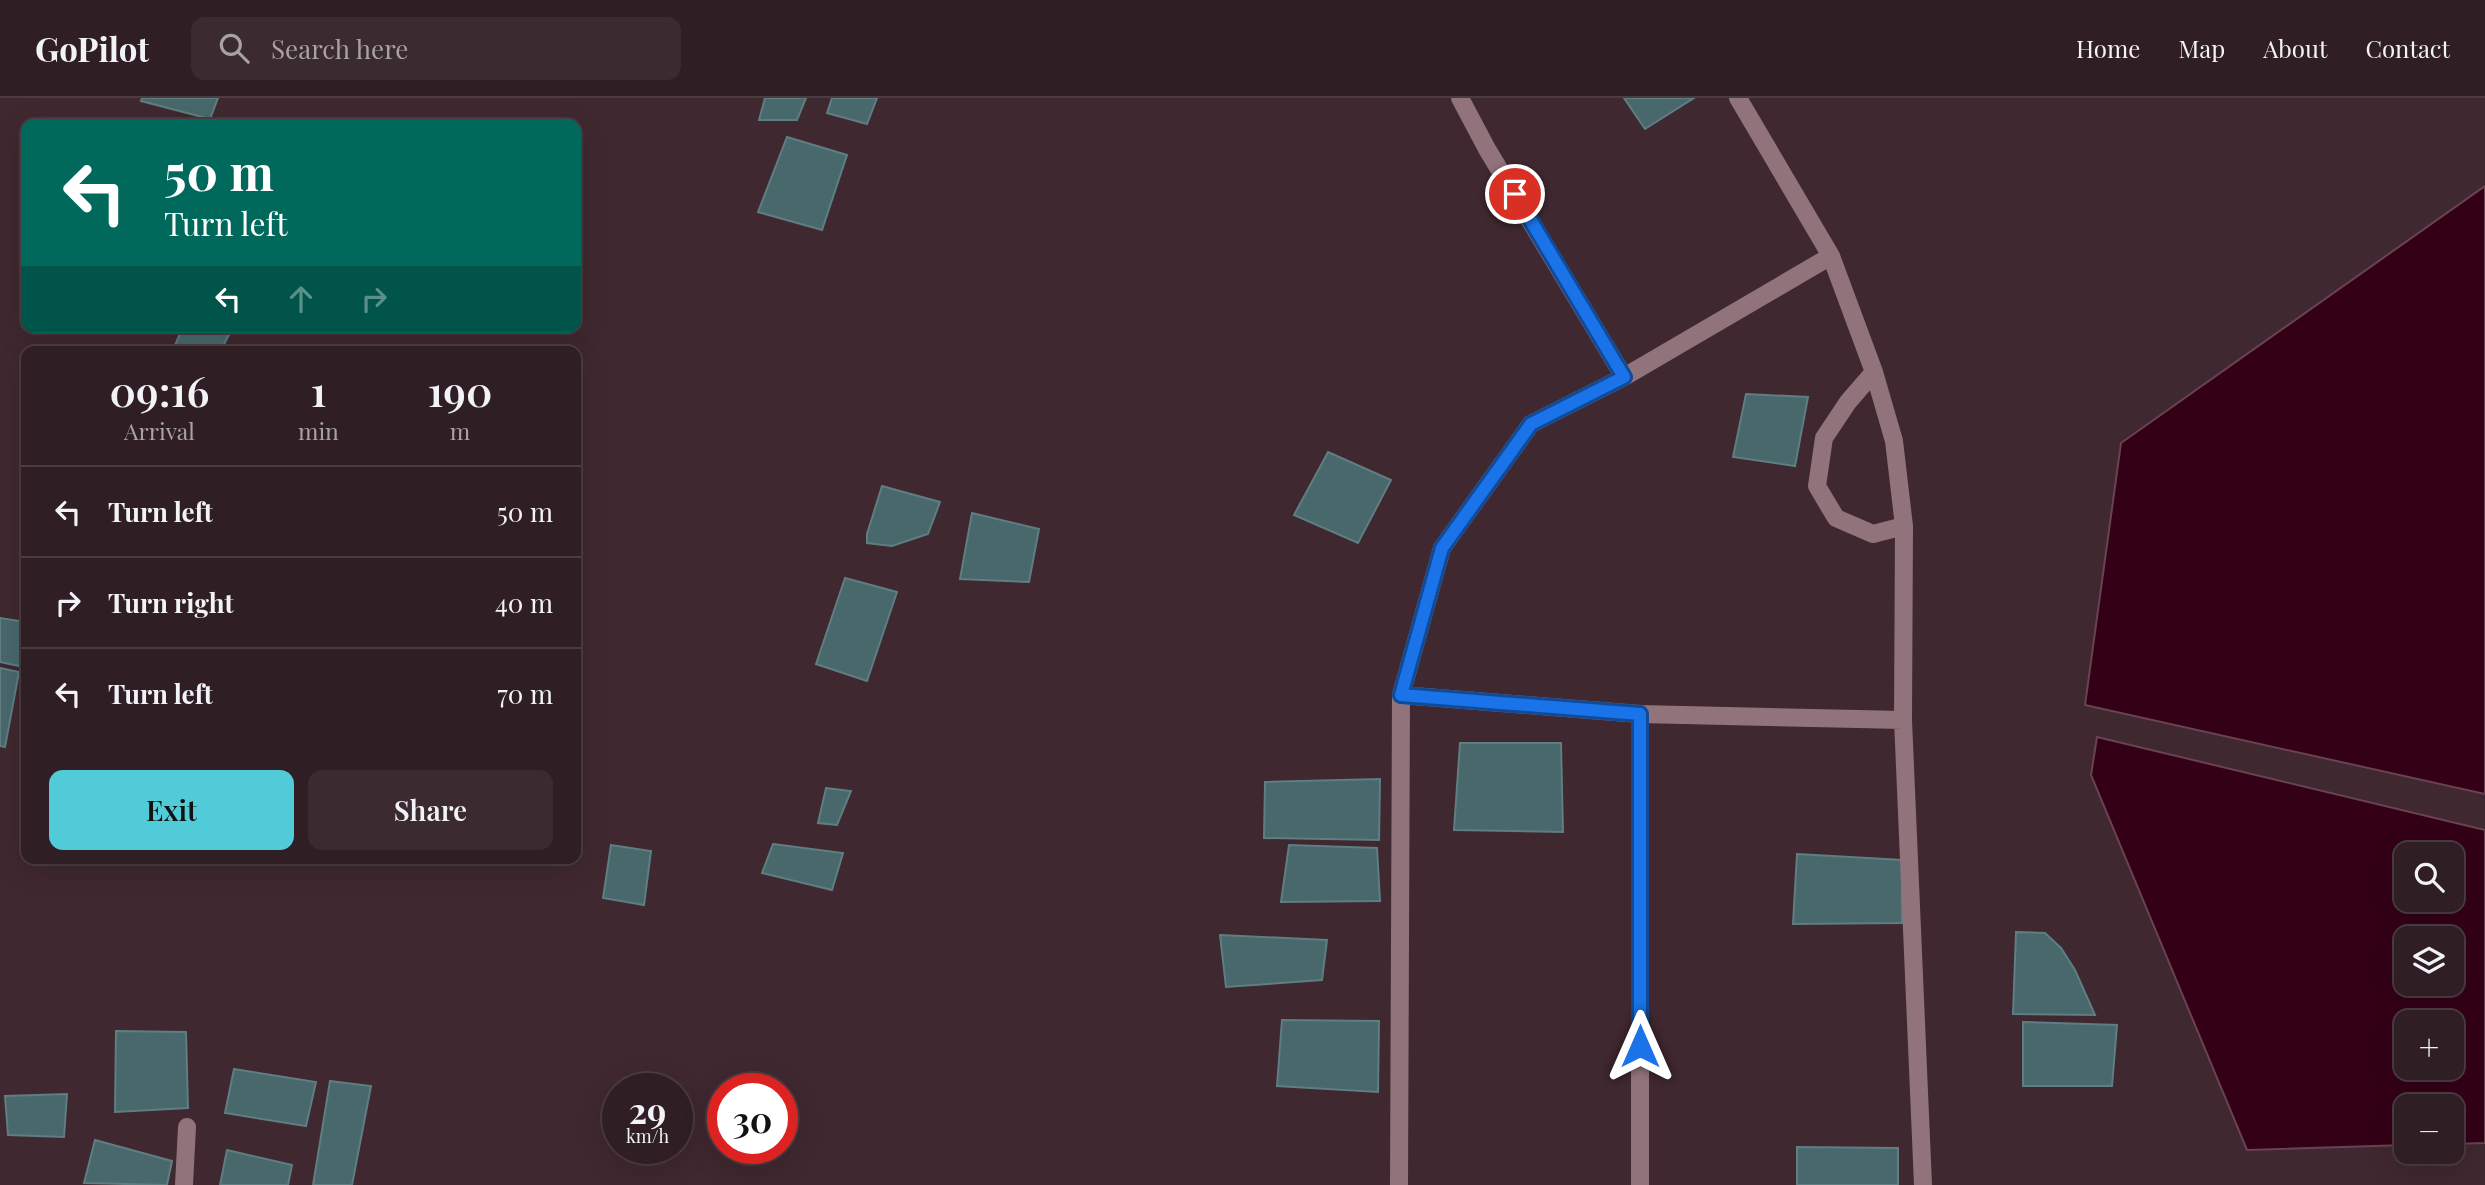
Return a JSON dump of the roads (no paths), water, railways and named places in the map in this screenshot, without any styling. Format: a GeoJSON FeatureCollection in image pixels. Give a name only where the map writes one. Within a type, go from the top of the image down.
{"type":"FeatureCollection","features":[{"type":"Feature","properties":{"kind":"street"},"geometry":{"type":"LineString","coordinates":[[1460,98],[1487,149],[1624,377]]}},
{"type":"Feature","properties":{"kind":"street"},"geometry":{"type":"LineString","coordinates":[[1738,98],[1831,256],[1874,372],[1894,441],[1904,526],[1903,720],[1923,1185]]}},
{"type":"Feature","properties":{"kind":"street"},"geometry":{"type":"LineString","coordinates":[[1399,1185],[1401,695],[1442,548],[1531,424],[1624,377],[1831,256]]}},
{"type":"Feature","properties":{"kind":"street"},"geometry":{"type":"LineString","coordinates":[[1874,372],[1848,402],[1824,438],[1817,486],[1836,518],[1873,534],[1904,526]]}},
{"type":"Feature","properties":{"kind":"street"},"geometry":{"type":"LineString","coordinates":[[1401,695],[1640,714],[1903,720]]}},
{"type":"Feature","properties":{"kind":"street"},"geometry":{"type":"LineString","coordinates":[[1640,714],[1640,1185]]}},
{"type":"Feature","properties":{"kind":"street"},"geometry":{"type":"LineString","coordinates":[[184,1185],[187,1127]]}}]}
